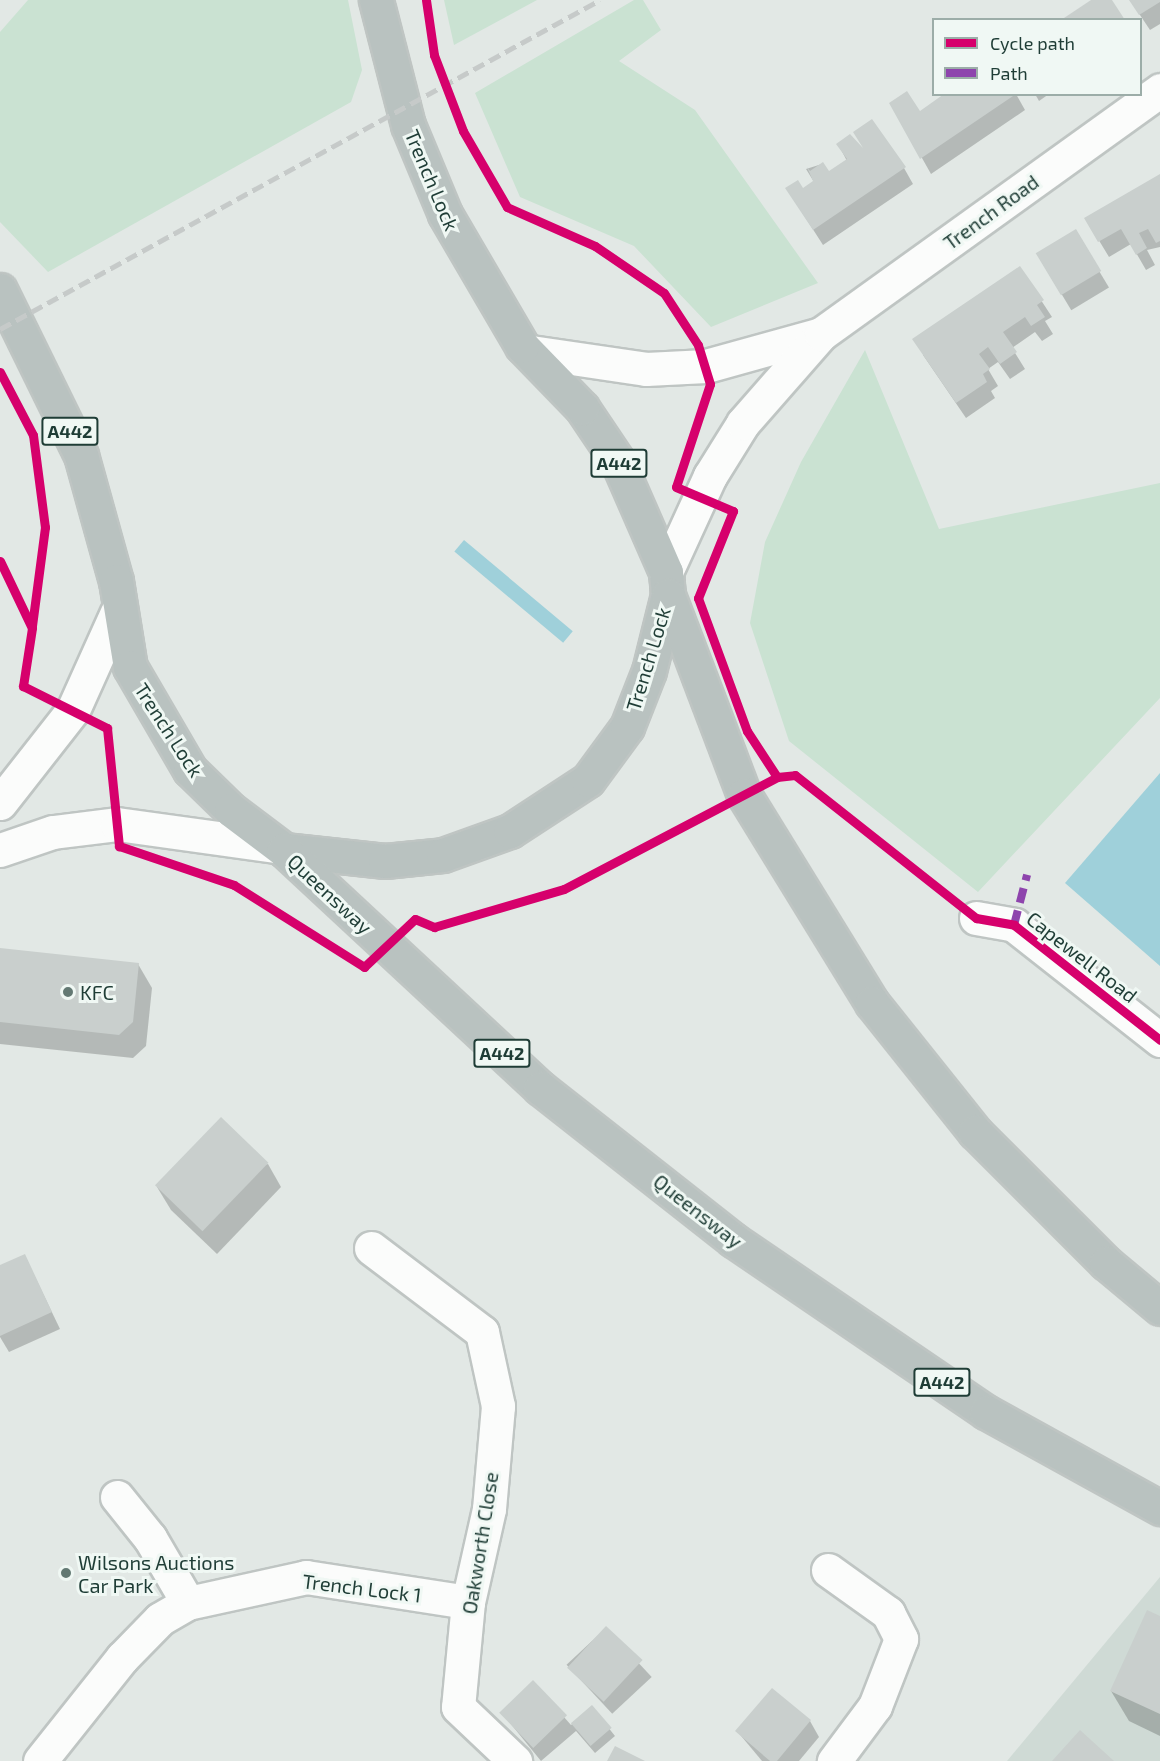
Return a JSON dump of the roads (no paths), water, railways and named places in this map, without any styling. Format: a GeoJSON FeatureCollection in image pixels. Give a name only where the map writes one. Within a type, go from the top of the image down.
{"type":"FeatureCollection","features":[{"type":"Feature","properties":{"kind":"highway","name":"Trench Lock"},"geometry":{"type":"LineString","coordinates":[[0,290],[81,455],[116,582],[117,612],[130,667],[190,770],[280,848],[385,861],[442,855],[510,831],[588,780],[627,727],[649,671],[667,583],[617,460],[582,408],[526,349],[445,214],[397,92],[376,0]]}},
{"type":"Feature","properties":{"kind":"highway","name":"A442"},"geometry":{"type":"LineString","coordinates":[[667,583],[744,795],[872,1003],[975,1132],[1106,1263],[1160,1308]]}},
{"type":"Feature","properties":{"kind":"highway","name":"Queensway"},"geometry":{"type":"LineString","coordinates":[[280,848],[540,1088],[733,1240],[986,1412],[1160,1508]]}},
{"type":"Feature","properties":{"kind":"street","name":"Trench Road"},"geometry":{"type":"LineString","coordinates":[[821,334],[1160,90]]}},
{"type":"Feature","properties":{"kind":"street"},"geometry":{"type":"LineString","coordinates":[[526,349],[646,369],[706,366],[821,334]]}},
{"type":"Feature","properties":{"kind":"street"},"geometry":{"type":"LineString","coordinates":[[667,583],[710,476],[743,423],[821,334]]}},
{"type":"Feature","properties":{"kind":"street"},"geometry":{"type":"LineString","coordinates":[[0,803],[73,710],[117,612]]}},
{"type":"Feature","properties":{"kind":"street"},"geometry":{"type":"LineString","coordinates":[[0,850],[53,832],[117,824],[280,848]]}},
{"type":"Feature","properties":{"kind":"street","name":"Capewell Road"},"geometry":{"type":"LineString","coordinates":[[976,918],[1014,925],[1160,1040]]}},
{"type":"Feature","properties":{"kind":"street","name":"Oakworth Close"},"geometry":{"type":"LineString","coordinates":[[371,1248],[482,1332],[498,1406],[489,1509],[468,1602],[458,1707],[515,1761]]}},
{"type":"Feature","properties":{"kind":"street"},"geometry":{"type":"LineString","coordinates":[[117,1497],[150,1538],[188,1603]]}},
{"type":"Feature","properties":{"kind":"street"},"geometry":{"type":"LineString","coordinates":[[828,1570],[888,1613],[901,1639],[875,1706],[834,1761]]}},
{"type":"Feature","properties":{"kind":"street","name":"Trench Lock 1"},"geometry":{"type":"LineString","coordinates":[[40,1761],[122,1658],[160,1619],[188,1603],[306,1577],[468,1602]]}},
{"type":"Feature","properties":{"kind":"water"},"geometry":{"type":"Polygon","coordinates":[[[464,540],[573,631],[563,643],[454,551],[464,540]]]}},
{"type":"Feature","properties":{"kind":"water"},"geometry":{"type":"Polygon","coordinates":[[[1160,773],[1160,966],[1065,883],[1160,773]]]}},
{"type":"Feature","properties":{"kind":"railway"},"geometry":{"type":"LineString","coordinates":[[0,329],[600,0]]}},
{"type":"Feature","properties":{"kind":"place","name":"KFC"},"geometry":{"type":"Point","coordinates":[68,992]}},
{"type":"Feature","properties":{"kind":"place","name":"Wilsons Auctions Car Park"},"geometry":{"type":"Point","coordinates":[66,1573]}}]}
